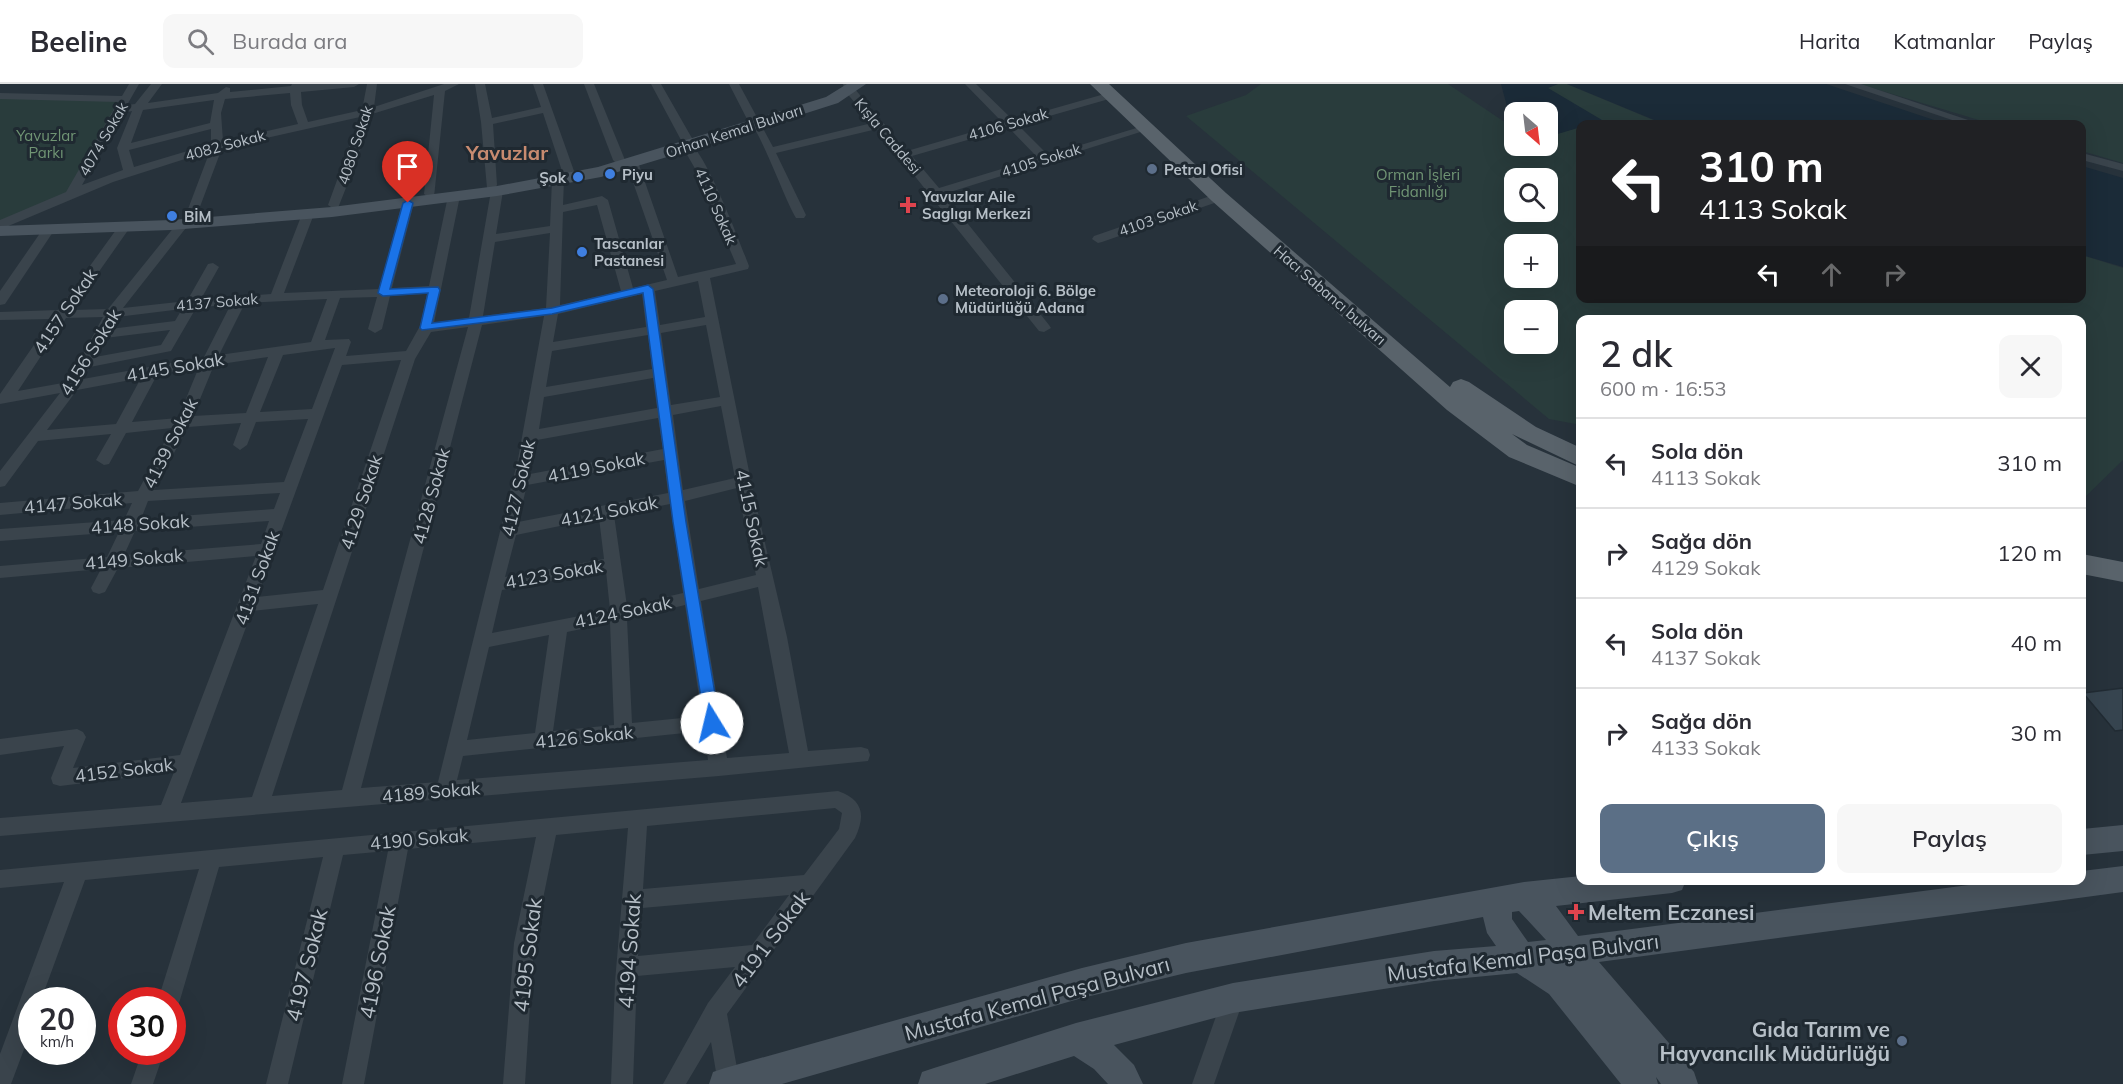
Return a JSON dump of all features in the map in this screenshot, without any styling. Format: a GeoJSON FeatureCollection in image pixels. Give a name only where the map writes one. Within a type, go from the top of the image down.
{"type":"FeatureCollection","features":[{"type":"Feature","properties":{"kind":"main road","name":"Orhan Kemal Bulvarı"},"geometry":{"type":"LineString","coordinates":[[1,226],[308,214],[408,203],[563,176],[601,172],[626,161],[832,100],[850,85]]}},
{"type":"Feature","properties":{"kind":"main road","name":"Hacı Sabancı bulvarı"},"geometry":{"type":"LineString","coordinates":[[1110,88],[1147,128],[1219,197],[1485,429],[1518,451],[1576,476]]}},
{"type":"Feature","properties":{"kind":"main road","name":"Hacı Sabancı bulvarı"},"geometry":{"type":"LineString","coordinates":[[1110,88],[1471,396],[1527,433],[1576,456]]}},
{"type":"Feature","properties":{"kind":"main road","name":"Orhan Kemal Bulvarı"},"geometry":{"type":"LineString","coordinates":[[1,226],[49,229],[125,226],[494,188]]}},
{"type":"Feature","properties":{"kind":"main road"},"geometry":{"type":"LineString","coordinates":[[2086,842],[2123,838]]}},
{"type":"Feature","properties":{"kind":"main road","name":"Mustafa Kemal Paşa Bulvarı"},"geometry":{"type":"LineString","coordinates":[[2086,884],[2123,879]]}},
{"type":"Feature","properties":{"kind":"main road","name":"Mustafa Kemal Paşa Bulvarı"},"geometry":{"type":"LineString","coordinates":[[728,1084],[1082,984],[1186,958],[1510,898],[1627,885]]}},
{"type":"Feature","properties":{"kind":"main road","name":"Mustafa Kemal Paşa Bulvarı"},"geometry":{"type":"LineString","coordinates":[[934,1084],[1076,1039],[1233,998],[1434,966],[1571,952],[2078,885]]}},
{"type":"Feature","properties":{"kind":"main road"},"geometry":{"type":"LineString","coordinates":[[1642,1084],[1560,983],[1521,958],[1498,923],[1510,898],[1544,912],[1560,931],[1571,952],[1682,1084]]}},
{"type":"Feature","properties":{"kind":"main road"},"geometry":{"type":"LineString","coordinates":[[1076,1039],[1099,1052],[1119,1070],[1127,1084]]}},
{"type":"Feature","properties":{"kind":"street","name":"4074 Sokak"},"geometry":{"type":"LineString","coordinates":[[71,194],[134,84]]}},
{"type":"Feature","properties":{"kind":"street"},"geometry":{"type":"LineString","coordinates":[[129,171],[123,148],[139,107],[157,84]]}},
{"type":"Feature","properties":{"kind":"street"},"geometry":{"type":"LineString","coordinates":[[217,146],[214,116],[221,96],[232,84]]}},
{"type":"Feature","properties":{"kind":"street"},"geometry":{"type":"LineString","coordinates":[[118,110],[297,87],[354,84]]}},
{"type":"Feature","properties":{"kind":"street","name":"4080 Sokak"},"geometry":{"type":"LineString","coordinates":[[334,205],[369,110],[372,84]]}},
{"type":"Feature","properties":{"kind":"street","name":"4082 Sokak"},"geometry":{"type":"LineString","coordinates":[[1,226],[129,171],[217,146],[369,110],[454,84]]}},
{"type":"Feature","properties":{"kind":"street","name":"4128 Sokak"},"geometry":{"type":"LineString","coordinates":[[349,799],[423,529],[476,322],[489,239],[494,188],[480,84]]}},
{"type":"Feature","properties":{"kind":"street"},"geometry":{"type":"LineString","coordinates":[[538,84],[547,109],[563,176]]}},
{"type":"Feature","properties":{"kind":"street"},"geometry":{"type":"LineString","coordinates":[[589,84],[626,161],[674,283]]}},
{"type":"Feature","properties":{"kind":"street","name":"4110 Sokak"},"geometry":{"type":"LineString","coordinates":[[656,84],[703,172],[743,266],[703,275]]}},
{"type":"Feature","properties":{"kind":"street"},"geometry":{"type":"LineString","coordinates":[[734,84],[800,215]]}},
{"type":"Feature","properties":{"kind":"street"},"geometry":{"type":"LineString","coordinates":[[970,84],[1046,159]]}},
{"type":"Feature","properties":{"kind":"street"},"geometry":{"type":"LineString","coordinates":[[1850,84],[1962,120]]}},
{"type":"Feature","properties":{"kind":"street","name":"Kışla Caddesi"},"geometry":{"type":"LineString","coordinates":[[850,85],[879,125],[1044,328]]}},
{"type":"Feature","properties":{"kind":"street"},"geometry":{"type":"LineString","coordinates":[[297,87],[296,108],[304,125]]}},
{"type":"Feature","properties":{"kind":"street","name":"4106 Sokak"},"geometry":{"type":"LineString","coordinates":[[904,154],[1011,123],[1110,88]]}},
{"type":"Feature","properties":{"kind":"street"},"geometry":{"type":"LineString","coordinates":[[429,194],[440,90]]}},
{"type":"Feature","properties":{"kind":"street"},"geometry":{"type":"LineString","coordinates":[[0,96],[125,99]]}},
{"type":"Feature","properties":{"kind":"street"},"geometry":{"type":"LineString","coordinates":[[486,122],[547,109]]}},
{"type":"Feature","properties":{"kind":"street"},"geometry":{"type":"LineString","coordinates":[[769,151],[879,125]]}},
{"type":"Feature","properties":{"kind":"street"},"geometry":{"type":"LineString","coordinates":[[123,148],[215,126]]}},
{"type":"Feature","properties":{"kind":"street","name":"4105 Sokak"},"geometry":{"type":"LineString","coordinates":[[936,193],[1147,128]]}},
{"type":"Feature","properties":{"kind":"street","name":"4156 Sokak"},"geometry":{"type":"LineString","coordinates":[[0,482],[73,385],[112,313],[187,220],[217,146]]}},
{"type":"Feature","properties":{"kind":"street"},"geometry":{"type":"LineString","coordinates":[[2086,157],[2123,168]]}},
{"type":"Feature","properties":{"kind":"street","name":"4127 Sokak"},"geometry":{"type":"LineString","coordinates":[[444,791],[530,436],[552,311],[556,210],[563,176]]}},
{"type":"Feature","properties":{"kind":"street","name":"4129 Sokak"},"geometry":{"type":"LineString","coordinates":[[259,806],[410,355],[426,328],[454,196]]}},
{"type":"Feature","properties":{"kind":"street","name":"4103 Sokak"},"geometry":{"type":"LineString","coordinates":[[1098,239],[1219,197]]}},
{"type":"Feature","properties":{"kind":"street"},"geometry":{"type":"LineString","coordinates":[[556,210],[602,200],[628,293]]}},
{"type":"Feature","properties":{"kind":"street"},"geometry":{"type":"LineString","coordinates":[[375,328],[408,203]]}},
{"type":"Feature","properties":{"kind":"street"},"geometry":{"type":"LineString","coordinates":[[276,297],[308,214]]}},
{"type":"Feature","properties":{"kind":"street","name":"4157 Sokak"},"geometry":{"type":"LineString","coordinates":[[4,398],[125,226]]}},
{"type":"Feature","properties":{"kind":"street"},"geometry":{"type":"LineString","coordinates":[[0,301],[49,229]]}},
{"type":"Feature","properties":{"kind":"street"},"geometry":{"type":"LineString","coordinates":[[489,239],[555,229]]}},
{"type":"Feature","properties":{"kind":"street"},"geometry":{"type":"LineString","coordinates":[[86,363],[166,348],[213,267]]}},
{"type":"Feature","properties":{"kind":"street"},"geometry":{"type":"LineString","coordinates":[[426,328],[552,311],[703,275]]}},
{"type":"Feature","properties":{"kind":"street","name":"4115 Sokak"},"geometry":{"type":"LineString","coordinates":[[703,275],[743,481],[778,637],[800,760]]}},
{"type":"Feature","properties":{"kind":"street"},"geometry":{"type":"LineString","coordinates":[[648,289],[670,453],[719,768]]}},
{"type":"Feature","properties":{"kind":"street","name":"4137 Sokak"},"geometry":{"type":"LineString","coordinates":[[0,316],[112,313],[240,299],[435,290]]}},
{"type":"Feature","properties":{"kind":"street"},"geometry":{"type":"LineString","coordinates":[[316,346],[335,295]]}},
{"type":"Feature","properties":{"kind":"street","name":"4139 Sokak"},"geometry":{"type":"LineString","coordinates":[[99,588],[114,561],[143,496],[183,422],[209,361],[240,299]]}},
{"type":"Feature","properties":{"kind":"street"},"geometry":{"type":"LineString","coordinates":[[546,348],[712,320]]}},
{"type":"Feature","properties":{"kind":"street"},"geometry":{"type":"LineString","coordinates":[[101,334],[179,325]]}},
{"type":"Feature","properties":{"kind":"street","name":"4145 Sokak"},"geometry":{"type":"LineString","coordinates":[[4,398],[209,361],[344,342]]}},
{"type":"Feature","properties":{"kind":"street","name":"4131 Sokak"},"geometry":{"type":"LineString","coordinates":[[168,813],[344,342]]}},
{"type":"Feature","properties":{"kind":"street"},"geometry":{"type":"LineString","coordinates":[[240,445],[277,352]]}},
{"type":"Feature","properties":{"kind":"street"},"geometry":{"type":"LineString","coordinates":[[337,361],[410,355]]}},
{"type":"Feature","properties":{"kind":"street"},"geometry":{"type":"LineString","coordinates":[[104,460],[152,371]]}},
{"type":"Feature","properties":{"kind":"street"},"geometry":{"type":"LineString","coordinates":[[538,393],[659,372]]}},
{"type":"Feature","properties":{"kind":"street"},"geometry":{"type":"LineString","coordinates":[[530,436],[728,400]]}},
{"type":"Feature","properties":{"kind":"street"},"geometry":{"type":"LineString","coordinates":[[33,436],[183,422],[318,413]]}},
{"type":"Feature","properties":{"kind":"street","name":"4119 Sokak"},"geometry":{"type":"LineString","coordinates":[[520,482],[670,453]]}},
{"type":"Feature","properties":{"kind":"street","name":"4121 Sokak"},"geometry":{"type":"LineString","coordinates":[[509,530],[677,497],[743,481]]}},
{"type":"Feature","properties":{"kind":"street","name":"4147 Sokak"},"geometry":{"type":"LineString","coordinates":[[0,509],[143,496],[290,487]]}},
{"type":"Feature","properties":{"kind":"street"},"geometry":{"type":"LineString","coordinates":[[606,511],[618,615],[623,733]]}},
{"type":"Feature","properties":{"kind":"street","name":"4148 Sokak"},"geometry":{"type":"LineString","coordinates":[[0,535],[280,514]]}},
{"type":"Feature","properties":{"kind":"street","name":"4149 Sokak"},"geometry":{"type":"LineString","coordinates":[[0,572],[267,549]]}},
{"type":"Feature","properties":{"kind":"street","name":"4123 Sokak"},"geometry":{"type":"LineString","coordinates":[[495,585],[613,563]]}},
{"type":"Feature","properties":{"kind":"street","name":"4124 Sokak"},"geometry":{"type":"LineString","coordinates":[[481,642],[618,615],[765,579]]}},
{"type":"Feature","properties":{"kind":"street"},"geometry":{"type":"LineString","coordinates":[[246,605],[330,596]]}},
{"type":"Feature","properties":{"kind":"street"},"geometry":{"type":"LineString","coordinates":[[543,741],[559,626]]}},
{"type":"Feature","properties":{"kind":"street","name":"4126 Sokak"},"geometry":{"type":"LineString","coordinates":[[455,749],[712,723]]}},
{"type":"Feature","properties":{"kind":"street","name":"4152 Sokak"},"geometry":{"type":"LineString","coordinates":[[0,747],[77,737],[60,778],[188,762]]}},
{"type":"Feature","properties":{"kind":"street","name":"4189 Sokak"},"geometry":{"type":"LineString","coordinates":[[0,827],[861,755]]}},
{"type":"Feature","properties":{"kind":"street","name":"4190 Sokak"},"geometry":{"type":"LineString","coordinates":[[0,879],[838,799]]}},
{"type":"Feature","properties":{"kind":"street","name":"4191 Sokak"},"geometry":{"type":"LineString","coordinates":[[674,1084],[716,1011],[848,832],[852,809],[838,799]]}},
{"type":"Feature","properties":{"kind":"street","name":"4194 Sokak"},"geometry":{"type":"LineString","coordinates":[[622,1084],[627,968],[638,818]]}},
{"type":"Feature","properties":{"kind":"street","name":"4195 Sokak"},"geometry":{"type":"LineString","coordinates":[[514,1084],[524,943],[548,826]]}},
{"type":"Feature","properties":{"kind":"street","name":"4196 Sokak"},"geometry":{"type":"LineString","coordinates":[[353,1084],[400,841]]}},
{"type":"Feature","properties":{"kind":"street","name":"4197 Sokak"},"geometry":{"type":"LineString","coordinates":[[277,1084],[335,847]]}},
{"type":"Feature","properties":{"kind":"street"},"geometry":{"type":"LineString","coordinates":[[173,987],[212,858]]}},
{"type":"Feature","properties":{"kind":"street"},"geometry":{"type":"LineString","coordinates":[[0,1084],[6,1054],[78,871]]}},
{"type":"Feature","properties":{"kind":"street"},"geometry":{"type":"LineString","coordinates":[[632,899],[811,884]]}},
{"type":"Feature","properties":{"kind":"street"},"geometry":{"type":"LineString","coordinates":[[627,968],[758,955]]}},
{"type":"Feature","properties":{"kind":"street"},"geometry":{"type":"LineString","coordinates":[[1203,1084],[1233,998]]}},
{"type":"Feature","properties":{"kind":"street"},"geometry":{"type":"LineString","coordinates":[[716,1011],[728,1084]]}},
{"type":"Feature","properties":{"kind":"street"},"geometry":{"type":"LineString","coordinates":[[142,1084],[149,1065]]}},
{"type":"Feature","properties":{"kind":"green space","name":"Orman İşleri Fidanlığı"},"geometry":{"type":"Polygon","coordinates":[[[1261,84],[1448,84],[1504,122],[1504,156],[1558,156],[1558,133],[1576,128],[1576,303],[2086,303],[2086,256],[2123,268],[2123,460],[2086,496],[2086,315],[1576,315],[1576,424],[1549,419],[1186,116],[1246,95],[1261,84]]]}},
{"type":"Feature","properties":{"kind":"green space"},"geometry":{"type":"Polygon","coordinates":[[[1567,84],[1653,120],[1601,120],[1547,88],[1567,84]]]}},
{"type":"Feature","properties":{"kind":"green space"},"geometry":{"type":"Polygon","coordinates":[[[1859,84],[2123,84],[2123,163],[2086,152],[2086,120],[1979,120],[1859,84]]]}},
{"type":"Feature","properties":{"kind":"green space","name":"Yavuzlar Parkı"},"geometry":{"type":"Polygon","coordinates":[[[0,96],[125,99],[71,194],[0,224],[0,96]]]}},
{"type":"Feature","properties":{"kind":"water"},"geometry":{"type":"Polygon","coordinates":[[[1501,84],[1558,84],[1548,88],[1602,120],[1576,120],[1576,128],[1558,134],[1558,102],[1506,102],[1501,84]]]}},
{"type":"Feature","properties":{"kind":"water"},"geometry":{"type":"Polygon","coordinates":[[[1567,84],[1826,84],[1934,120],[1654,120],[1567,84]]]}},
{"type":"Feature","properties":{"kind":"water"},"geometry":{"type":"Polygon","coordinates":[[[2086,167],[2123,178],[2123,267],[2086,256],[2086,167]]]}},
{"type":"Feature","properties":{"kind":"building"},"geometry":{"type":"Polygon","coordinates":[[[2123,688],[2123,730],[2115,731],[2086,697],[2086,693],[2123,688]]]}},
{"type":"Feature","properties":{"kind":"place","name":"Petrol Ofisi"},"geometry":{"type":"Point","coordinates":[1152,169]}},
{"type":"Feature","properties":{"kind":"place","name":"Piyu"},"geometry":{"type":"Point","coordinates":[610,174]}},
{"type":"Feature","properties":{"kind":"place","name":"Şok"},"geometry":{"type":"Point","coordinates":[578,177]}},
{"type":"Feature","properties":{"kind":"place","name":"Yavuzlar Aile Saglıgı Merkezi"},"geometry":{"type":"Point","coordinates":[908,205]}},
{"type":"Feature","properties":{"kind":"place","name":"BİM"},"geometry":{"type":"Point","coordinates":[172,216]}},
{"type":"Feature","properties":{"kind":"place","name":"Tascanlar Pastanesi"},"geometry":{"type":"Point","coordinates":[582,252]}},
{"type":"Feature","properties":{"kind":"place","name":"Meteoroloji 6. Bölge Müdürlüğü Adana"},"geometry":{"type":"Point","coordinates":[943,299]}},
{"type":"Feature","properties":{"kind":"place","name":"Meltem Eczanesi"},"geometry":{"type":"Point","coordinates":[1576,912]}},
{"type":"Feature","properties":{"kind":"place","name":"Gıda Tarım ve Hayvancılık Müdürlüğü"},"geometry":{"type":"Point","coordinates":[1902,1041]}},
{"type":"Feature","properties":{"kind":"district","name":"Yavuzlar"},"geometry":{"type":"Point","coordinates":[507,152]}},
{"type":"Feature","properties":{"kind":"route"},"geometry":{"type":"LineString","coordinates":[[408,203],[383,293],[435,290],[426,328],[552,311],[648,289],[680,522],[712,723]]}}]}
